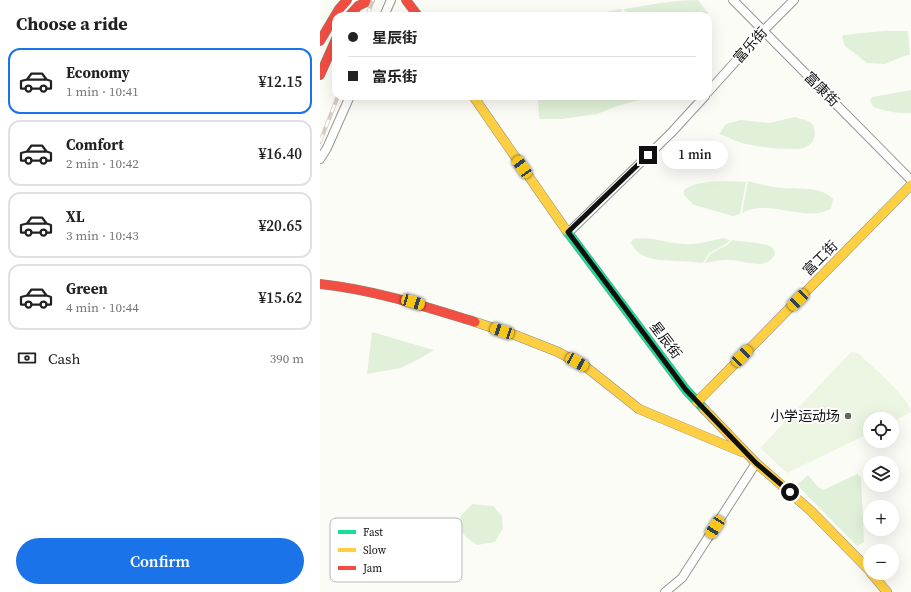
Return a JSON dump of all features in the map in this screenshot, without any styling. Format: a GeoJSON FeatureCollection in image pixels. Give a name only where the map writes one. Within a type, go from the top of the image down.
{"type":"FeatureCollection","features":[{"type":"Feature","properties":{"kind":"street"},"geometry":{"type":"LineString","coordinates":[[337,12],[347,0]]}},
{"type":"Feature","properties":{"kind":"street"},"geometry":{"type":"LineString","coordinates":[[352,12],[362,3],[370,0]]}},
{"type":"Feature","properties":{"kind":"street"},"geometry":{"type":"LineString","coordinates":[[386,12],[391,0]]}},
{"type":"Feature","properties":{"kind":"street"},"geometry":{"type":"LineString","coordinates":[[406,0],[415,12]]}},
{"type":"Feature","properties":{"kind":"street","name":"富康街"},"geometry":{"type":"LineString","coordinates":[[733,0],[911,180]]}},
{"type":"Feature","properties":{"kind":"street","name":"富乐街"},"geometry":{"type":"LineString","coordinates":[[712,88],[764,30],[794,0]]}},
{"type":"Feature","properties":{"kind":"street"},"geometry":{"type":"LineString","coordinates":[[320,41],[332,21]]}},
{"type":"Feature","properties":{"kind":"street"},"geometry":{"type":"LineString","coordinates":[[320,75],[332,48]]}},
{"type":"Feature","properties":{"kind":"street"},"geometry":{"type":"LineString","coordinates":[[320,159],[327,148],[348,100]]}},
{"type":"Feature","properties":{"kind":"street","name":"星辰街"},"geometry":{"type":"LineString","coordinates":[[476,100],[568,232],[686,390],[756,463],[811,511],[863,564]]}},
{"type":"Feature","properties":{"kind":"street"},"geometry":{"type":"LineString","coordinates":[[568,232],[671,133],[701,100]]}},
{"type":"Feature","properties":{"kind":"street","name":"富工街"},"geometry":{"type":"LineString","coordinates":[[697,402],[911,185]]}},
{"type":"Feature","properties":{"kind":"street"},"geometry":{"type":"LineString","coordinates":[[320,284],[348,287],[398,298],[452,314],[558,352],[586,367],[639,409],[747,454]]}},
{"type":"Feature","properties":{"kind":"street"},"geometry":{"type":"LineString","coordinates":[[665,592],[682,578],[756,463]]}},
{"type":"Feature","properties":{"kind":"street","name":"星辰街"},"geometry":{"type":"LineString","coordinates":[[877,580],[886,592]]}},
{"type":"Feature","properties":{"kind":"green space"},"geometry":{"type":"Polygon","coordinates":[[[698,0],[707,12],[625,12],[624,9],[674,1],[698,0]]]}},
{"type":"Feature","properties":{"kind":"green space"},"geometry":{"type":"Polygon","coordinates":[[[621,9],[622,12],[606,12],[621,9]]]}},
{"type":"Feature","properties":{"kind":"green space"},"geometry":{"type":"Polygon","coordinates":[[[884,31],[908,31],[910,55],[885,64],[867,63],[845,46],[842,37],[843,35],[884,31]]]}},
{"type":"Feature","properties":{"kind":"green space"},"geometry":{"type":"Polygon","coordinates":[[[911,90],[911,113],[892,112],[873,107],[870,100],[872,97],[911,90]]]}},
{"type":"Feature","properties":{"kind":"green space"},"geometry":{"type":"Polygon","coordinates":[[[538,100],[640,100],[620,105],[597,114],[562,119],[539,119],[538,100]]]}},
{"type":"Feature","properties":{"kind":"green space"},"geometry":{"type":"Polygon","coordinates":[[[795,117],[811,123],[814,127],[814,139],[808,146],[803,148],[781,149],[754,146],[719,134],[726,124],[741,120],[769,123],[795,117]]]}},
{"type":"Feature","properties":{"kind":"green space"},"geometry":{"type":"Polygon","coordinates":[[[748,181],[773,187],[809,189],[822,192],[833,199],[831,209],[821,213],[810,213],[764,208],[752,209],[742,213],[748,181]]]}},
{"type":"Feature","properties":{"kind":"green space"},"geometry":{"type":"Polygon","coordinates":[[[705,182],[746,182],[740,214],[733,216],[694,205],[684,195],[684,190],[689,186],[705,182]]]}},
{"type":"Feature","properties":{"kind":"green space"},"geometry":{"type":"Polygon","coordinates":[[[639,238],[694,244],[723,238],[730,240],[726,244],[709,253],[703,263],[651,258],[640,253],[631,243],[633,239],[639,238]]]}},
{"type":"Feature","properties":{"kind":"green space"},"geometry":{"type":"Polygon","coordinates":[[[732,240],[759,243],[770,246],[773,248],[775,254],[766,263],[761,264],[736,260],[720,260],[705,263],[710,254],[727,245],[732,240]]]}},
{"type":"Feature","properties":{"kind":"green space"},"geometry":{"type":"Polygon","coordinates":[[[372,332],[434,350],[401,368],[367,374],[372,332]]]}},
{"type":"Feature","properties":{"kind":"green space","name":"小学运动场"},"geometry":{"type":"Polygon","coordinates":[[[851,352],[858,353],[889,382],[904,399],[911,412],[899,418],[899,412],[863,412],[863,436],[787,473],[760,448],[851,352]]]}},
{"type":"Feature","properties":{"kind":"green space"},"geometry":{"type":"Polygon","coordinates":[[[857,474],[861,477],[864,542],[857,546],[797,485],[808,475],[818,487],[823,490],[857,474]]]}},
{"type":"Feature","properties":{"kind":"green space"},"geometry":{"type":"Polygon","coordinates":[[[472,504],[493,506],[502,516],[503,528],[495,542],[477,545],[462,532],[461,516],[472,504]]]}},
{"type":"Feature","properties":{"kind":"railway"},"geometry":{"type":"LineString","coordinates":[[368,12],[373,0]]}},
{"type":"Feature","properties":{"kind":"railway"},"geometry":{"type":"LineString","coordinates":[[320,142],[336,100]]}},
{"type":"Feature","properties":{"kind":"traffic: fast"},"geometry":{"type":"LineString","coordinates":[[566,230],[686,390],[704,409]]}},
{"type":"Feature","properties":{"kind":"traffic: slow"},"geometry":{"type":"LineString","coordinates":[[476,100],[566,230]]}},
{"type":"Feature","properties":{"kind":"traffic: slow"},"geometry":{"type":"LineString","coordinates":[[697,402],[911,185]]}},
{"type":"Feature","properties":{"kind":"traffic: slow"},"geometry":{"type":"LineString","coordinates":[[475,322],[515,335],[558,352],[586,367],[639,409],[742,452]]}},
{"type":"Feature","properties":{"kind":"traffic: slow"},"geometry":{"type":"LineString","coordinates":[[704,409],[756,463],[811,511],[863,564]]}},
{"type":"Feature","properties":{"kind":"traffic: slow"},"geometry":{"type":"LineString","coordinates":[[877,580],[887,592]]}},
{"type":"Feature","properties":{"kind":"traffic: jam"},"geometry":{"type":"LineString","coordinates":[[337,12],[347,0]]}},
{"type":"Feature","properties":{"kind":"traffic: jam"},"geometry":{"type":"LineString","coordinates":[[353,12],[358,6],[370,0]]}},
{"type":"Feature","properties":{"kind":"traffic: jam"},"geometry":{"type":"LineString","coordinates":[[406,0],[415,12]]}},
{"type":"Feature","properties":{"kind":"traffic: jam"},"geometry":{"type":"LineString","coordinates":[[320,41],[332,21]]}},
{"type":"Feature","properties":{"kind":"traffic: jam"},"geometry":{"type":"LineString","coordinates":[[320,75],[332,48]]}},
{"type":"Feature","properties":{"kind":"traffic: jam"},"geometry":{"type":"LineString","coordinates":[[320,284],[380,294],[475,322]]}},
{"type":"Feature","properties":{"kind":"place","name":"小学运动场"},"geometry":{"type":"Point","coordinates":[848,416]}},
{"type":"Feature","properties":{"kind":"route"},"geometry":{"type":"LineString","coordinates":[[648,155],[568,232],[686,390],[756,463],[790,492]]}}]}
